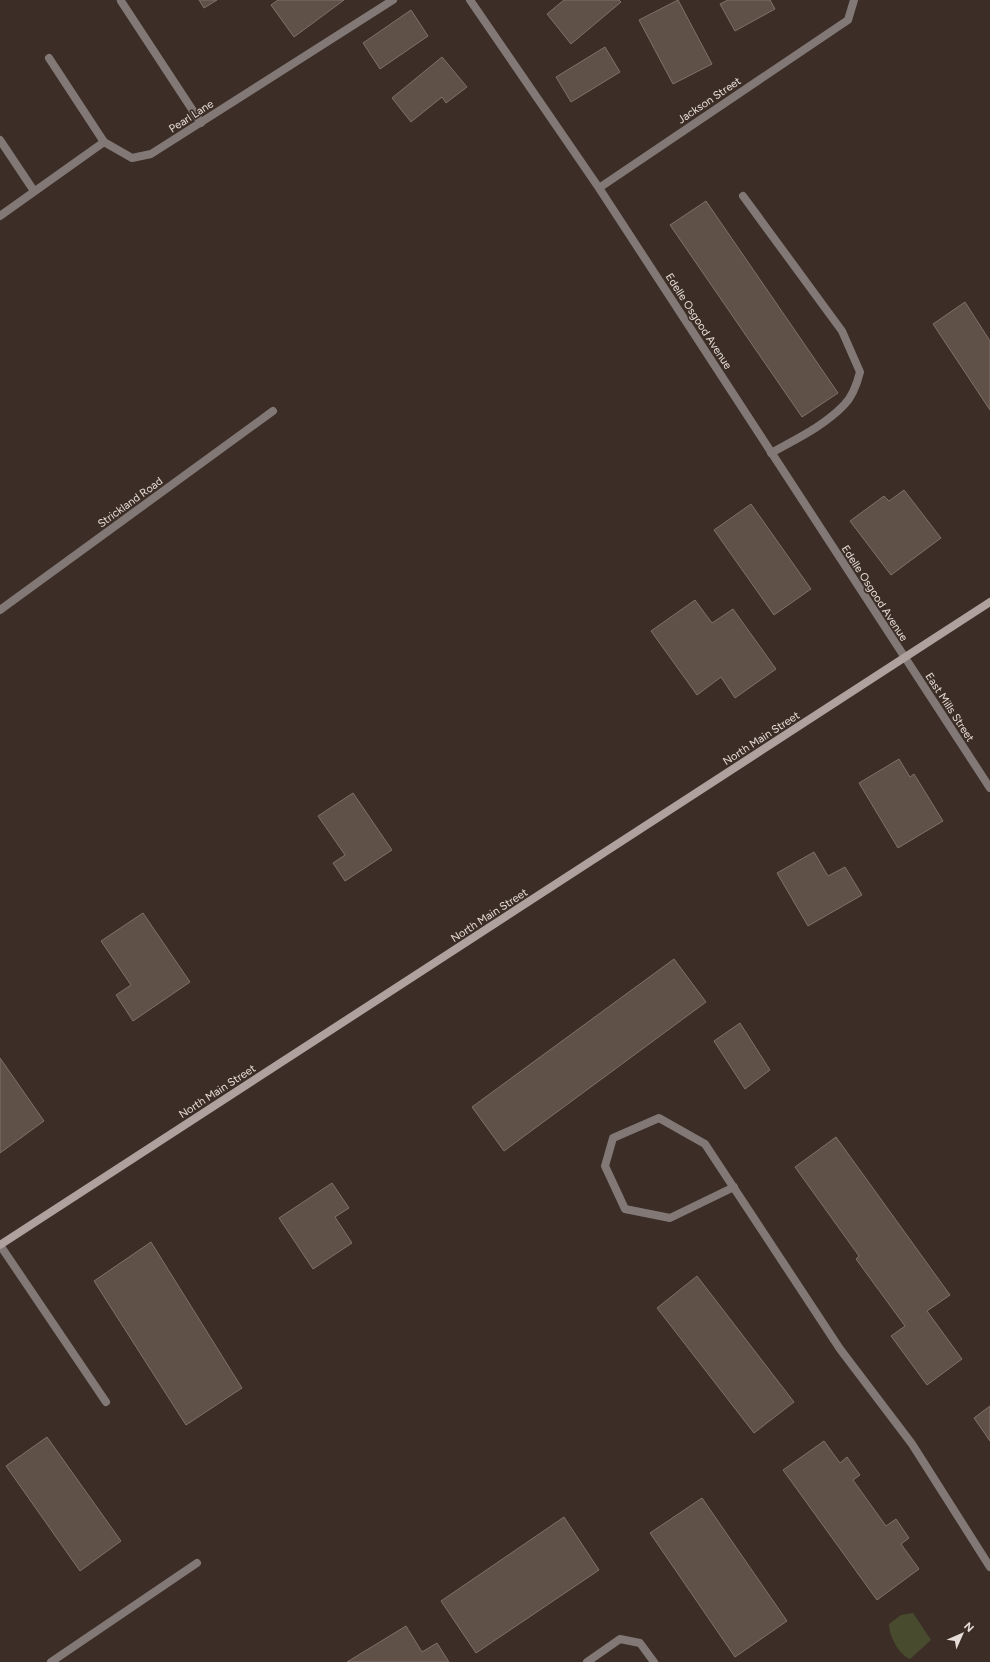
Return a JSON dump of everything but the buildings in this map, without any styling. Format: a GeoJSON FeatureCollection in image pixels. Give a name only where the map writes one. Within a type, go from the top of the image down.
{"type":"FeatureCollection","features":[{"type":"Feature","properties":{"kind":"street","name":"Pearl Lane"},"geometry":{"type":"LineString","coordinates":[[104,142],[132,158],[151,154],[392,0]]}},
{"type":"Feature","properties":{"kind":"street","name":"Edelle Osgood Avenue"},"geometry":{"type":"LineString","coordinates":[[470,0],[599,188],[905,658]]}},
{"type":"Feature","properties":{"kind":"street","name":"Jackson Street"},"geometry":{"type":"LineString","coordinates":[[599,188],[848,20],[854,0]]}},
{"type":"Feature","properties":{"kind":"street"},"geometry":{"type":"LineString","coordinates":[[121,1],[201,123]]}},
{"type":"Feature","properties":{"kind":"street"},"geometry":{"type":"LineString","coordinates":[[0,216],[104,142],[49,58]]}},
{"type":"Feature","properties":{"kind":"street"},"geometry":{"type":"LineString","coordinates":[[0,140],[34,191]]}},
{"type":"Feature","properties":{"kind":"street"},"geometry":{"type":"LineString","coordinates":[[743,196],[842,332],[860,372],[855,388],[844,405],[815,428],[771,453]]}},
{"type":"Feature","properties":{"kind":"street","name":"Strickland Road"},"geometry":{"type":"LineString","coordinates":[[0,610],[273,411]]}},
{"type":"Feature","properties":{"kind":"street","name":"North Main Street"},"geometry":{"type":"LineString","coordinates":[[0,1245],[990,602]]}},
{"type":"Feature","properties":{"kind":"street","name":"East Mills Street"},"geometry":{"type":"LineString","coordinates":[[905,658],[990,788]]}},
{"type":"Feature","properties":{"kind":"street"},"geometry":{"type":"LineString","coordinates":[[734,1187],[670,1218],[625,1209],[605,1166],[614,1138],[659,1118],[705,1144],[734,1187],[840,1349],[912,1444],[990,1567]]}},
{"type":"Feature","properties":{"kind":"street"},"geometry":{"type":"LineString","coordinates":[[0,1245],[106,1402]]}},
{"type":"Feature","properties":{"kind":"street"},"geometry":{"type":"LineString","coordinates":[[51,1662],[197,1563]]}},
{"type":"Feature","properties":{"kind":"street"},"geometry":{"type":"LineString","coordinates":[[587,1662],[620,1639],[640,1643],[654,1662]]}},
{"type":"Feature","properties":{"kind":"green space"},"geometry":{"type":"Polygon","coordinates":[[[913,1613],[931,1640],[910,1659],[902,1654],[895,1644],[889,1629],[889,1624],[901,1615],[913,1613]]]}}]}
